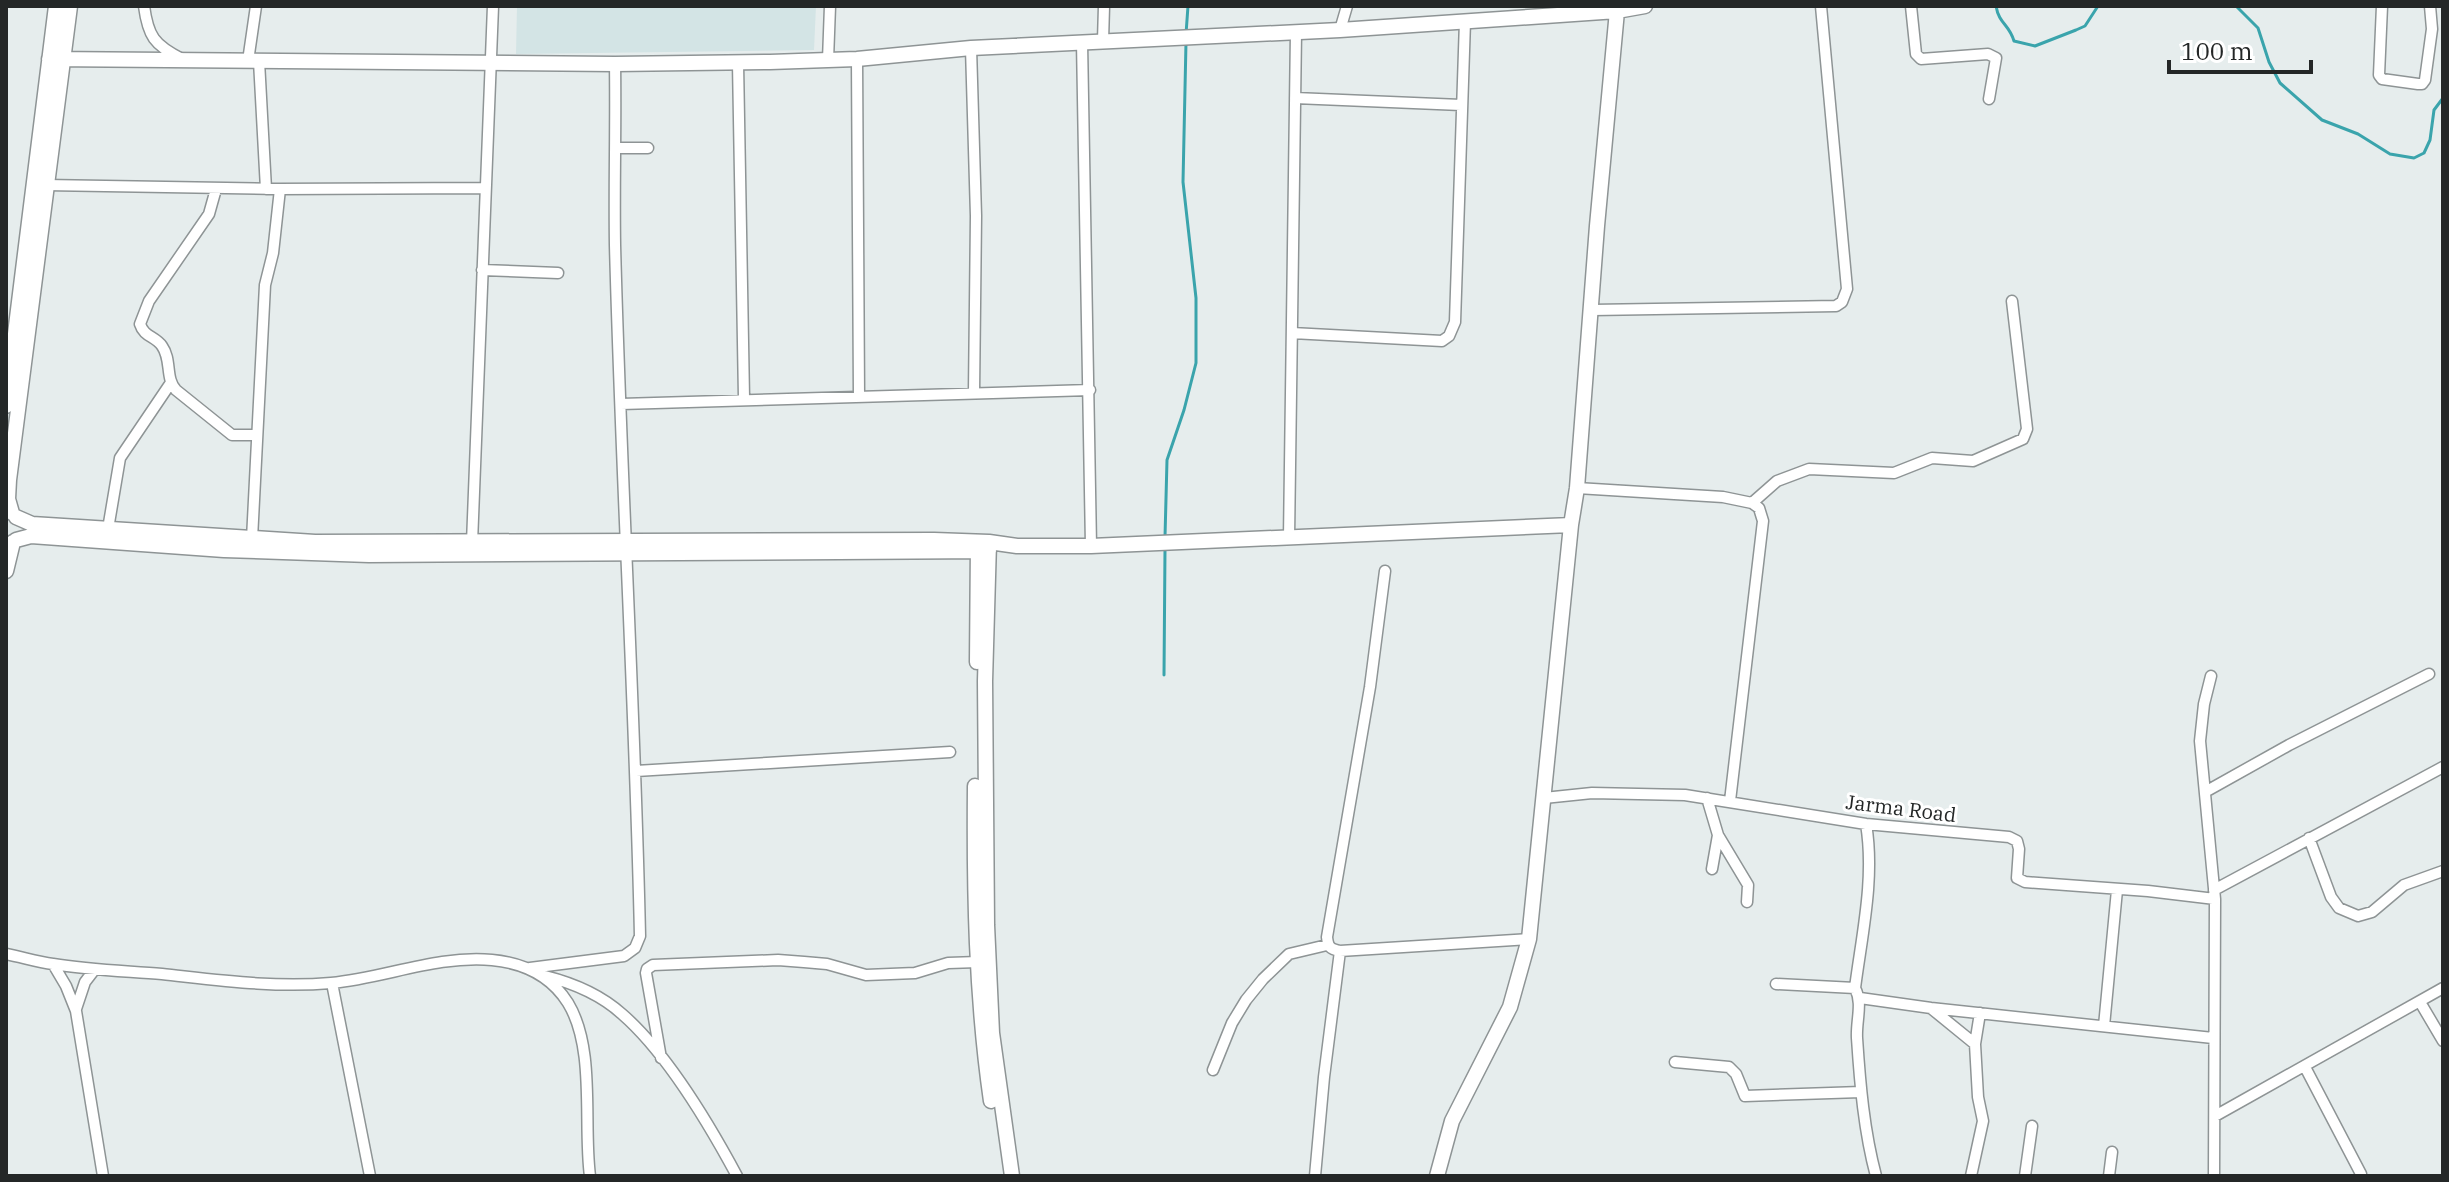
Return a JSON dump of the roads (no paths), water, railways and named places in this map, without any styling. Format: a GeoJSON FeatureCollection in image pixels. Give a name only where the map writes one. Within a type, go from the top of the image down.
{"type":"FeatureCollection","features":[{"type":"Feature","properties":{"kind":"street"},"geometry":{"type":"LineString","coordinates":[[6,571],[12,542],[20,526],[11,513],[9,480],[45,185],[56,60],[56,6]]}},
{"type":"Feature","properties":{"kind":"street"},"geometry":{"type":"LineString","coordinates":[[6,406],[56,60],[70,6]]}},
{"type":"Feature","properties":{"kind":"street"},"geometry":{"type":"LineString","coordinates":[[144,6],[147,29],[163,50],[186,61]]}},
{"type":"Feature","properties":{"kind":"street"},"geometry":{"type":"LineString","coordinates":[[256,6],[254,61],[266,189]]}},
{"type":"Feature","properties":{"kind":"street"},"geometry":{"type":"LineString","coordinates":[[472,543],[493,6]]}},
{"type":"Feature","properties":{"kind":"street"},"geometry":{"type":"LineString","coordinates":[[828,60],[830,6]]}},
{"type":"Feature","properties":{"kind":"street"},"geometry":{"type":"LineString","coordinates":[[1103,41],[1104,6]]}},
{"type":"Feature","properties":{"kind":"street"},"geometry":{"type":"LineString","coordinates":[[1340,30],[1347,6]]}},
{"type":"Feature","properties":{"kind":"street"},"geometry":{"type":"LineString","coordinates":[[56,60],[615,64],[828,60],[971,48],[1340,30],[1617,11],[1645,6]]}},
{"type":"Feature","properties":{"kind":"street"},"geometry":{"type":"LineString","coordinates":[[1592,310],[1836,306],[1842,302],[1847,289],[1821,6]]}},
{"type":"Feature","properties":{"kind":"street"},"geometry":{"type":"LineString","coordinates":[[1911,6],[1916,54],[1921,59],[1988,54],[1996,58],[1989,99]]}},
{"type":"Feature","properties":{"kind":"street"},"geometry":{"type":"LineString","coordinates":[[2382,6],[2379,75],[2382,79],[2418,84],[2425,80],[2432,29],[2430,6]]}},
{"type":"Feature","properties":{"kind":"street"},"geometry":{"type":"LineString","coordinates":[[1437,1176],[1452,1121],[1510,1007],[1529,939],[1577,488],[1617,11]]}},
{"type":"Feature","properties":{"kind":"street"},"geometry":{"type":"LineString","coordinates":[[1292,333],[1442,341],[1449,336],[1455,322],[1465,21]]}},
{"type":"Feature","properties":{"kind":"street"},"geometry":{"type":"LineString","coordinates":[[1289,538],[1296,32]]}},
{"type":"Feature","properties":{"kind":"street"},"geometry":{"type":"LineString","coordinates":[[1082,42],[1091,546]]}},
{"type":"Feature","properties":{"kind":"street"},"geometry":{"type":"LineString","coordinates":[[971,48],[976,216],[974,393]]}},
{"type":"Feature","properties":{"kind":"street"},"geometry":{"type":"LineString","coordinates":[[857,59],[859,397]]}},
{"type":"Feature","properties":{"kind":"street"},"geometry":{"type":"LineString","coordinates":[[738,63],[744,398]]}},
{"type":"Feature","properties":{"kind":"street"},"geometry":{"type":"LineString","coordinates":[[6,954],[53,964],[241,983],[332,983],[450,960],[494,960],[530,968],[624,956],[638,943],[636,771],[615,242],[615,64]]}},
{"type":"Feature","properties":{"kind":"street"},"geometry":{"type":"LineString","coordinates":[[1295,98],[1461,105]]}},
{"type":"Feature","properties":{"kind":"street"},"geometry":{"type":"LineString","coordinates":[[615,148],[648,148]]}},
{"type":"Feature","properties":{"kind":"street"},"geometry":{"type":"LineString","coordinates":[[45,185],[216,189],[485,188]]}},
{"type":"Feature","properties":{"kind":"street"},"geometry":{"type":"LineString","coordinates":[[108,529],[120,458],[170,384],[162,346],[145,334],[140,324],[149,301],[209,214],[216,189]]}},
{"type":"Feature","properties":{"kind":"street"},"geometry":{"type":"LineString","coordinates":[[252,539],[265,285],[273,253],[280,189]]}},
{"type":"Feature","properties":{"kind":"street"},"geometry":{"type":"LineString","coordinates":[[482,270],[558,273]]}},
{"type":"Feature","properties":{"kind":"street"},"geometry":{"type":"LineString","coordinates":[[1752,503],[1777,481],[1809,469],[1894,473],[1932,458],[1973,461],[2023,439],[2027,429],[2012,301]]}},
{"type":"Feature","properties":{"kind":"street"},"geometry":{"type":"LineString","coordinates":[[170,384],[232,435],[257,435]]}},
{"type":"Feature","properties":{"kind":"street"},"geometry":{"type":"LineString","coordinates":[[621,404],[1090,390]]}},
{"type":"Feature","properties":{"kind":"street"},"geometry":{"type":"LineString","coordinates":[[1577,488],[1723,497],[1752,503],[1759,508],[1763,521],[1730,801]]}},
{"type":"Feature","properties":{"kind":"street"},"geometry":{"type":"LineString","coordinates":[[11,513],[32,524],[315,542],[952,551],[984,547]]}},
{"type":"Feature","properties":{"kind":"street"},"geometry":{"type":"LineString","coordinates":[[12,542],[31,536],[317,554],[626,547],[1013,547],[1571,525]]}},
{"type":"Feature","properties":{"kind":"street"},"geometry":{"type":"LineString","coordinates":[[984,547],[987,925],[992,1033],[1012,1176]]}},
{"type":"Feature","properties":{"kind":"street"},"geometry":{"type":"LineString","coordinates":[[1002,1176],[982,1034],[975,805],[984,583],[997,558],[1013,547]]}},
{"type":"Feature","properties":{"kind":"street"},"geometry":{"type":"LineString","coordinates":[[952,551],[984,583]]}},
{"type":"Feature","properties":{"kind":"street"},"geometry":{"type":"LineString","coordinates":[[1385,571],[1370,687],[1327,945],[1340,951],[1529,939]]}},
{"type":"Feature","properties":{"kind":"street"},"geometry":{"type":"LineString","coordinates":[[2205,792],[2289,745],[2429,674]]}},
{"type":"Feature","properties":{"kind":"street"},"geometry":{"type":"LineString","coordinates":[[2211,676],[2200,741],[2214,894],[2214,1176]]}},
{"type":"Feature","properties":{"kind":"street"},"geometry":{"type":"LineString","coordinates":[[636,771],[950,752]]}},
{"type":"Feature","properties":{"kind":"street"},"geometry":{"type":"LineString","coordinates":[[2214,894],[2309,838],[2443,767]]}},
{"type":"Feature","properties":{"kind":"street","name":"Jarma Road"},"geometry":{"type":"LineString","coordinates":[[1544,798],[1651,793],[1730,801],[1866,824],[2009,837],[2017,841],[2016,870],[2020,881],[2117,890],[2214,894]]}},
{"type":"Feature","properties":{"kind":"street"},"geometry":{"type":"LineString","coordinates":[[1707,798],[1718,835],[1748,885],[1747,902]]}},
{"type":"Feature","properties":{"kind":"street"},"geometry":{"type":"LineString","coordinates":[[1866,824],[1870,872],[1857,993],[1857,1033],[1861,1092],[1869,1152],[1876,1176]]}},
{"type":"Feature","properties":{"kind":"street"},"geometry":{"type":"LineString","coordinates":[[1712,869],[1718,835]]}},
{"type":"Feature","properties":{"kind":"street"},"geometry":{"type":"LineString","coordinates":[[2309,838],[2331,897],[2339,908],[2358,916],[2372,912],[2404,885],[2443,871]]}},
{"type":"Feature","properties":{"kind":"street"},"geometry":{"type":"LineString","coordinates":[[2104,1026],[2117,890]]}},
{"type":"Feature","properties":{"kind":"street"},"geometry":{"type":"LineString","coordinates":[[1213,1070],[1232,1023],[1263,979],[1289,954],[1327,945]]}},
{"type":"Feature","properties":{"kind":"street"},"geometry":{"type":"LineString","coordinates":[[1315,1176],[1340,951]]}},
{"type":"Feature","properties":{"kind":"street"},"geometry":{"type":"LineString","coordinates":[[661,1058],[646,973],[653,965],[778,960],[827,964],[866,975],[915,973],[948,963],[978,962]]}},
{"type":"Feature","properties":{"kind":"street"},"geometry":{"type":"LineString","coordinates":[[53,964],[76,1011],[103,1176]]}},
{"type":"Feature","properties":{"kind":"street"},"geometry":{"type":"LineString","coordinates":[[530,968],[558,990],[577,1024],[583,1051],[590,1176]]}},
{"type":"Feature","properties":{"kind":"street"},"geometry":{"type":"LineString","coordinates":[[76,1011],[85,982],[95,969]]}},
{"type":"Feature","properties":{"kind":"street"},"geometry":{"type":"LineString","coordinates":[[541,975],[583,989],[605,1001],[630,1021],[661,1058],[713,1131],[737,1176]]}},
{"type":"Feature","properties":{"kind":"street"},"geometry":{"type":"LineString","coordinates":[[332,983],[370,1176]]}},
{"type":"Feature","properties":{"kind":"street"},"geometry":{"type":"LineString","coordinates":[[1776,984],[1857,993],[1931,1008],[2213,1038]]}},
{"type":"Feature","properties":{"kind":"street"},"geometry":{"type":"LineString","coordinates":[[2215,1116],[2443,988]]}},
{"type":"Feature","properties":{"kind":"street"},"geometry":{"type":"LineString","coordinates":[[2420,1002],[2443,1041]]}},
{"type":"Feature","properties":{"kind":"street"},"geometry":{"type":"LineString","coordinates":[[1931,1008],[1975,1044]]}},
{"type":"Feature","properties":{"kind":"street"},"geometry":{"type":"LineString","coordinates":[[1971,1176],[1983,1121],[1978,1097],[1975,1044],[1980,1013]]}},
{"type":"Feature","properties":{"kind":"street"},"geometry":{"type":"LineString","coordinates":[[1675,1062],[1729,1067],[1736,1074],[1745,1096],[1861,1092]]}},
{"type":"Feature","properties":{"kind":"street"},"geometry":{"type":"LineString","coordinates":[[2305,1067],[2361,1174]]}},
{"type":"Feature","properties":{"kind":"street"},"geometry":{"type":"LineString","coordinates":[[2025,1176],[2032,1126]]}},
{"type":"Feature","properties":{"kind":"street"},"geometry":{"type":"LineString","coordinates":[[2109,1176],[2112,1152]]}},
{"type":"Feature","properties":{"kind":"waterway"},"geometry":{"type":"LineString","coordinates":[[1186,34],[1188,6]]}},
{"type":"Feature","properties":{"kind":"waterway"},"geometry":{"type":"LineString","coordinates":[[1996,6],[2014,41],[2035,46],[2085,26],[2098,6]]}},
{"type":"Feature","properties":{"kind":"waterway"},"geometry":{"type":"LineString","coordinates":[[2236,6],[2258,28],[2269,62],[2280,83],[2322,120],[2358,134],[2390,154],[2414,158],[2424,153],[2430,140],[2434,110],[2443,98]]}},
{"type":"Feature","properties":{"kind":"waterway"},"geometry":{"type":"LineString","coordinates":[[1165,537],[1167,460],[1196,363],[1196,298],[1183,182],[1186,42]]}},
{"type":"Feature","properties":{"kind":"waterway"},"geometry":{"type":"LineString","coordinates":[[1164,675],[1165,549]]}}]}
